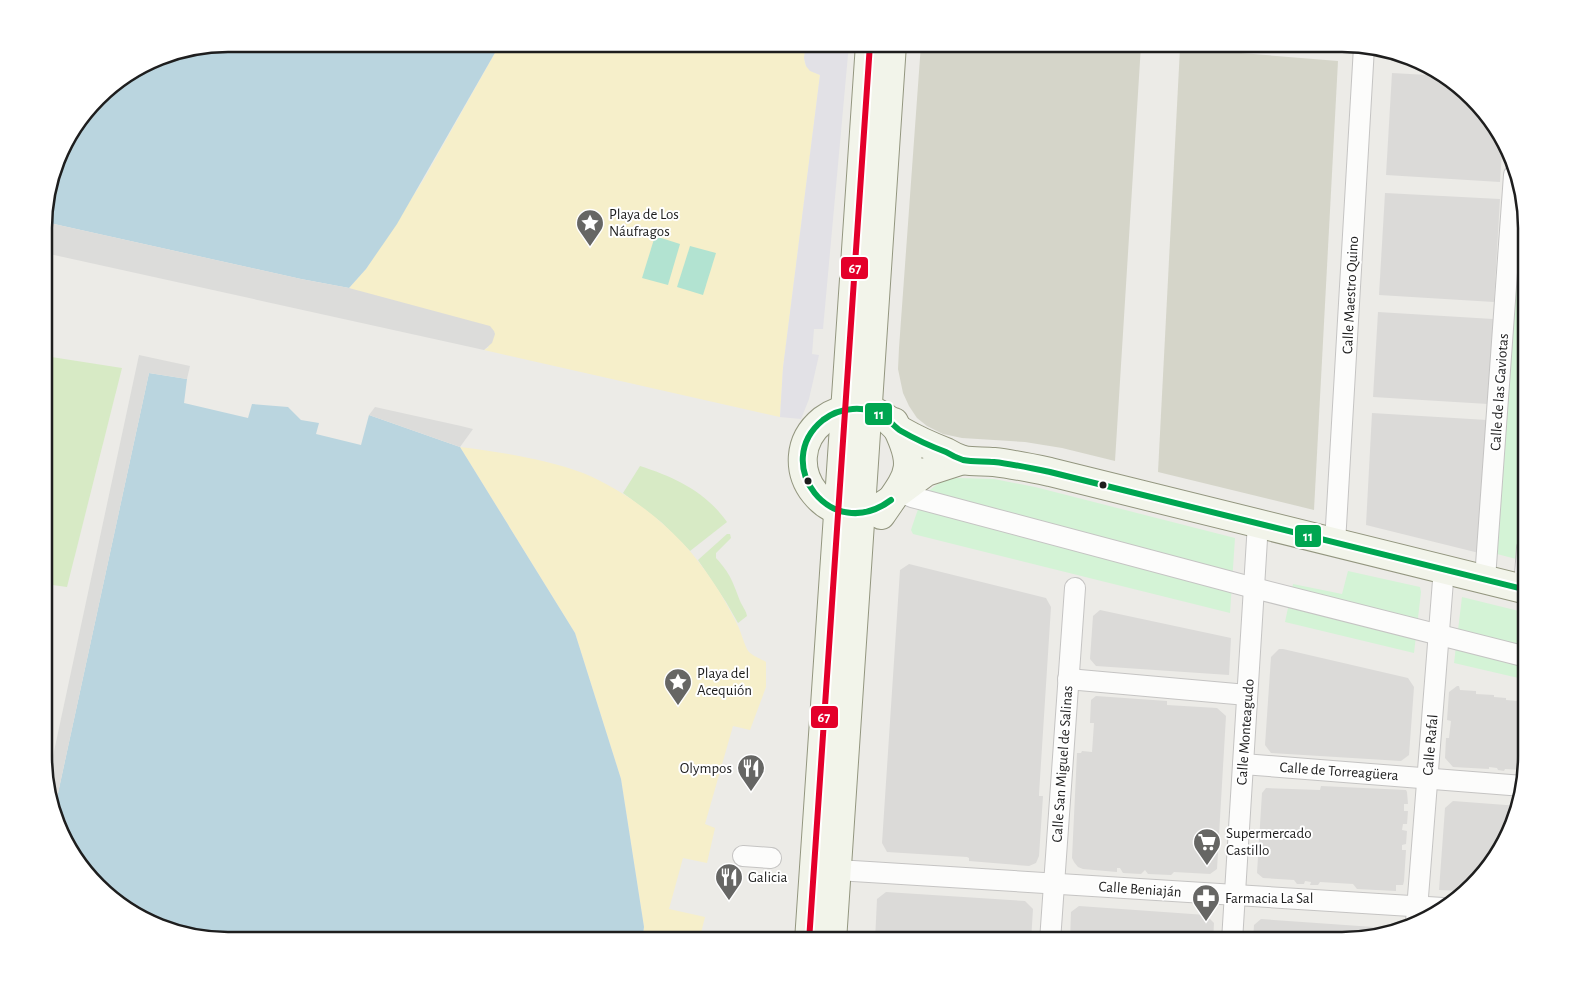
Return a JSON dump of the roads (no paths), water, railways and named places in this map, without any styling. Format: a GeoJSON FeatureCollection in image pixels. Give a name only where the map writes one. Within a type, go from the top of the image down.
{"type":"FeatureCollection","features":[{"type":"Feature","properties":{"kind":"street"},"geometry":{"type":"LineString","coordinates":[[845,413],[859,375],[870,52]]}},
{"type":"Feature","properties":{"kind":"street"},"geometry":{"type":"LineString","coordinates":[[810,932],[850,512],[845,413],[859,375],[891,52]]}},
{"type":"Feature","properties":{"kind":"street","name":"Calle Maestro Quino"},"geometry":{"type":"LineString","coordinates":[[1336,543],[1364,54]]}},
{"type":"Feature","properties":{"kind":"street","name":"Calle de las Gaviotas"},"geometry":{"type":"LineString","coordinates":[[1485,579],[1513,185]]}},
{"type":"Feature","properties":{"kind":"street"},"geometry":{"type":"LineString","coordinates":[[859,375],[898,430],[908,454],[905,480],[859,547]]}},
{"type":"Feature","properties":{"kind":"street"},"geometry":{"type":"LineString","coordinates":[[963,460],[926,472],[882,507],[850,512],[826,504],[816,495],[809,485],[803,462],[804,450],[814,429],[845,413],[885,417],[898,430],[963,460],[1007,464],[1050,472],[1518,587]]}},
{"type":"Feature","properties":{"kind":"street"},"geometry":{"type":"LineString","coordinates":[[895,496],[912,497],[1518,656]]}},
{"type":"Feature","properties":{"kind":"street"},"geometry":{"type":"LineString","coordinates":[[833,932],[859,547],[850,512]]}},
{"type":"Feature","properties":{"kind":"street","name":"Calle Monteagudo"},"geometry":{"type":"LineString","coordinates":[[1233,932],[1258,523]]}},
{"type":"Feature","properties":{"kind":"street","name":"Calle Rafal"},"geometry":{"type":"LineString","coordinates":[[1417,914],[1444,568]]}},
{"type":"Feature","properties":{"kind":"street","name":"Calle San Miguel de Salinas"},"geometry":{"type":"LineString","coordinates":[[1051,932],[1075,588]]}},
{"type":"Feature","properties":{"kind":"street"},"geometry":{"type":"LineString","coordinates":[[1068,679],[1248,694]]}},
{"type":"Feature","properties":{"kind":"street","name":"Calle de Torreagüera"},"geometry":{"type":"LineString","coordinates":[[1243,764],[1516,785]]}},
{"type":"Feature","properties":{"kind":"street"},"geometry":{"type":"LineString","coordinates":[[743,856],[771,858]]}},
{"type":"Feature","properties":{"kind":"street","name":"Calle Beniaján"},"geometry":{"type":"LineString","coordinates":[[837,870],[1235,895],[1417,914]]}},
{"type":"Feature","properties":{"kind":"water"},"geometry":{"type":"Polygon","coordinates":[[[217,53],[495,53],[397,224],[366,269],[349,288],[52,224],[58,183],[76,140],[96,112],[121,89],[140,76],[183,58],[217,53]]]}},
{"type":"Feature","properties":{"kind":"water"},"geometry":{"type":"Polygon","coordinates":[[[149,373],[187,379],[184,403],[248,418],[252,404],[288,407],[301,420],[319,423],[316,434],[361,445],[369,415],[460,447],[575,633],[621,779],[643,932],[217,932],[183,927],[140,909],[112,889],[96,873],[76,844],[66,824],[57,797],[149,373]]]}},
{"type":"Feature","properties":{"kind":"place","name":"Playa de Los Náufragos"},"geometry":{"type":"Point","coordinates":[590,247]}},
{"type":"Feature","properties":{"kind":"place","name":"Playa del Acequión"},"geometry":{"type":"Point","coordinates":[678,706]}},
{"type":"Feature","properties":{"kind":"place","name":"Olympos"},"geometry":{"type":"Point","coordinates":[751,792]}},
{"type":"Feature","properties":{"kind":"place","name":"Supermercado Castillo"},"geometry":{"type":"Point","coordinates":[1207,866]}},
{"type":"Feature","properties":{"kind":"place","name":"Galicia"},"geometry":{"type":"Point","coordinates":[729,901]}},
{"type":"Feature","properties":{"kind":"place","name":"Farmacia La Sal"},"geometry":{"type":"Point","coordinates":[1206,922]}}]}
